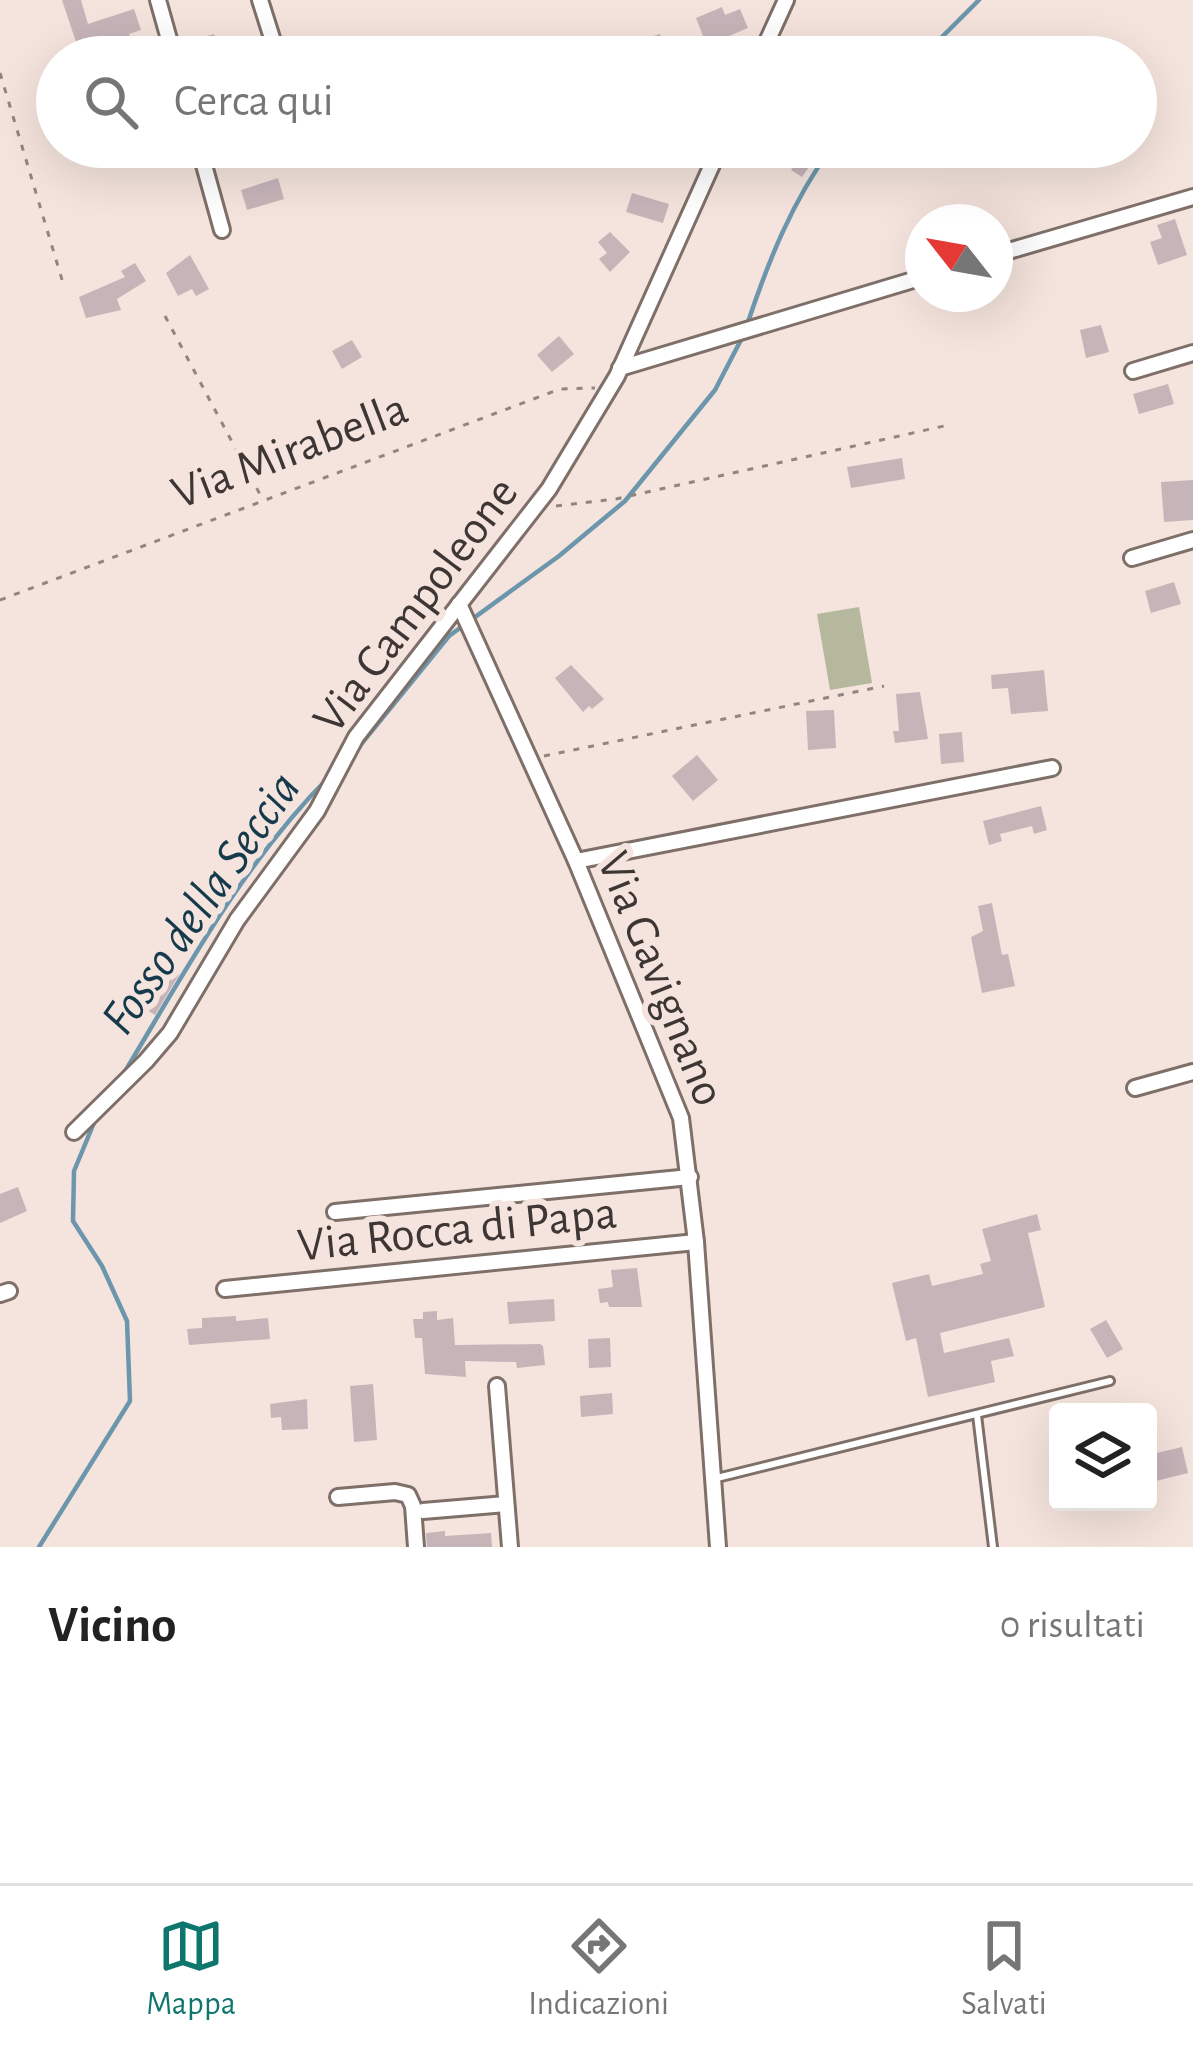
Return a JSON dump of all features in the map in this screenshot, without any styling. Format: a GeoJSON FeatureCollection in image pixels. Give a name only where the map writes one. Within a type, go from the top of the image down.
{"type":"FeatureCollection","features":[{"type":"Feature","properties":{"kind":"street"},"geometry":{"type":"LineString","coordinates":[[158,0],[168,36]]}},
{"type":"Feature","properties":{"kind":"street"},"geometry":{"type":"LineString","coordinates":[[260,0],[271,36]]}},
{"type":"Feature","properties":{"kind":"street"},"geometry":{"type":"LineString","coordinates":[[769,36],[786,0]]}},
{"type":"Feature","properties":{"kind":"street"},"geometry":{"type":"LineString","coordinates":[[205,168],[222,230]]}},
{"type":"Feature","properties":{"kind":"street","name":"Via Campoleone"},"geometry":{"type":"LineString","coordinates":[[74,1132],[170,1033],[233,926],[309,824],[348,751],[536,509],[608,393],[710,168]]}},
{"type":"Feature","properties":{"kind":"street"},"geometry":{"type":"LineString","coordinates":[[1013,250],[1193,197]]}},
{"type":"Feature","properties":{"kind":"street"},"geometry":{"type":"LineString","coordinates":[[620,368],[905,282]]}},
{"type":"Feature","properties":{"kind":"street"},"geometry":{"type":"LineString","coordinates":[[1133,371],[1193,353]]}},
{"type":"Feature","properties":{"kind":"street"},"geometry":{"type":"LineString","coordinates":[[1132,558],[1193,540]]}},
{"type":"Feature","properties":{"kind":"street","name":"Via Gavignano"},"geometry":{"type":"LineString","coordinates":[[459,604],[576,861],[676,1102],[690,1177],[718,1547]]}},
{"type":"Feature","properties":{"kind":"street"},"geometry":{"type":"LineString","coordinates":[[576,861],[1052,768]]}},
{"type":"Feature","properties":{"kind":"street"},"geometry":{"type":"LineString","coordinates":[[1135,1088],[1193,1072]]}},
{"type":"Feature","properties":{"kind":"street"},"geometry":{"type":"LineString","coordinates":[[335,1212],[690,1177]]}},
{"type":"Feature","properties":{"kind":"street","name":"Via Rocca di Papa"},"geometry":{"type":"LineString","coordinates":[[226,1289],[696,1243]]}},
{"type":"Feature","properties":{"kind":"street"},"geometry":{"type":"LineString","coordinates":[[497,1386],[510,1547]]}},
{"type":"Feature","properties":{"kind":"street"},"geometry":{"type":"LineString","coordinates":[[338,1497],[408,1495],[416,1547]]}},
{"type":"Feature","properties":{"kind":"street"},"geometry":{"type":"LineString","coordinates":[[424,1511],[506,1504]]}},
{"type":"Feature","properties":{"kind":"lane"},"geometry":{"type":"LineString","coordinates":[[713,1480],[1110,1381]]}},
{"type":"Feature","properties":{"kind":"lane"},"geometry":{"type":"LineString","coordinates":[[977,1415],[992,1547]]}},
{"type":"Feature","properties":{"kind":"path"},"geometry":{"type":"LineString","coordinates":[[0,74],[63,283]]}},
{"type":"Feature","properties":{"kind":"path"},"geometry":{"type":"LineString","coordinates":[[165,316],[264,500]]}},
{"type":"Feature","properties":{"kind":"path","name":"Via Mirabella"},"geometry":{"type":"LineString","coordinates":[[0,600],[560,389],[586,386],[608,393]]}},
{"type":"Feature","properties":{"kind":"path"},"geometry":{"type":"LineString","coordinates":[[536,509],[616,499],[944,426]]}},
{"type":"Feature","properties":{"kind":"path"},"geometry":{"type":"LineString","coordinates":[[530,758],[884,686]]}},
{"type":"Feature","properties":{"kind":"green space"},"geometry":{"type":"Polygon","coordinates":[[[859,607],[872,683],[830,690],[817,614],[859,607]]]}},
{"type":"Feature","properties":{"kind":"building"},"geometry":{"type":"Polygon","coordinates":[[[62,0],[81,0],[88,24],[134,9],[141,30],[130,36],[74,36],[62,0]]]}},
{"type":"Feature","properties":{"kind":"building"},"geometry":{"type":"Polygon","coordinates":[[[722,7],[725,15],[740,9],[748,28],[729,36],[703,36],[696,18],[722,7]]]}},
{"type":"Feature","properties":{"kind":"building"},"geometry":{"type":"Polygon","coordinates":[[[278,178],[284,199],[247,210],[241,190],[278,178]]]}},
{"type":"Feature","properties":{"kind":"building"},"geometry":{"type":"Polygon","coordinates":[[[632,193],[669,204],[663,223],[626,212],[632,193]]]}},
{"type":"Feature","properties":{"kind":"building"},"geometry":{"type":"Polygon","coordinates":[[[1175,219],[1187,255],[1158,265],[1150,242],[1162,238],[1157,225],[1175,219]]]}},
{"type":"Feature","properties":{"kind":"building"},"geometry":{"type":"Polygon","coordinates":[[[610,232],[630,252],[610,272],[599,259],[607,253],[598,242],[610,232]]]}},
{"type":"Feature","properties":{"kind":"building"},"geometry":{"type":"Polygon","coordinates":[[[190,255],[209,289],[196,296],[192,289],[178,296],[166,273],[190,255]]]}},
{"type":"Feature","properties":{"kind":"building"},"geometry":{"type":"Polygon","coordinates":[[[135,263],[146,281],[117,299],[121,310],[86,318],[79,297],[125,277],[121,271],[135,263]]]}},
{"type":"Feature","properties":{"kind":"building"},"geometry":{"type":"Polygon","coordinates":[[[1101,325],[1109,352],[1086,358],[1080,330],[1101,325]]]}},
{"type":"Feature","properties":{"kind":"building"},"geometry":{"type":"Polygon","coordinates":[[[559,336],[574,354],[552,372],[537,355],[559,336]]]}},
{"type":"Feature","properties":{"kind":"building"},"geometry":{"type":"Polygon","coordinates":[[[352,340],[362,357],[342,369],[332,351],[352,340]]]}},
{"type":"Feature","properties":{"kind":"building"},"geometry":{"type":"Polygon","coordinates":[[[1168,384],[1174,404],[1139,414],[1133,394],[1168,384]]]}},
{"type":"Feature","properties":{"kind":"building"},"geometry":{"type":"Polygon","coordinates":[[[902,458],[905,479],[851,488],[847,467],[902,458]]]}},
{"type":"Feature","properties":{"kind":"building"},"geometry":{"type":"Polygon","coordinates":[[[1193,480],[1193,520],[1164,522],[1161,482],[1193,480]]]}},
{"type":"Feature","properties":{"kind":"building"},"geometry":{"type":"Polygon","coordinates":[[[1174,582],[1181,604],[1151,613],[1145,591],[1174,582]]]}},
{"type":"Feature","properties":{"kind":"building"},"geometry":{"type":"Polygon","coordinates":[[[571,665],[604,699],[592,709],[589,706],[583,712],[555,678],[571,665]]]}},
{"type":"Feature","properties":{"kind":"building"},"geometry":{"type":"Polygon","coordinates":[[[1044,670],[1048,711],[1011,714],[1008,688],[992,689],[991,675],[1044,670]]]}},
{"type":"Feature","properties":{"kind":"building"},"geometry":{"type":"Polygon","coordinates":[[[920,692],[928,739],[895,743],[893,731],[899,731],[896,694],[920,692]]]}},
{"type":"Feature","properties":{"kind":"building"},"geometry":{"type":"Polygon","coordinates":[[[834,710],[836,748],[808,750],[806,711],[834,710]]]}},
{"type":"Feature","properties":{"kind":"building"},"geometry":{"type":"Polygon","coordinates":[[[962,732],[964,762],[941,764],[939,734],[962,732]]]}},
{"type":"Feature","properties":{"kind":"building"},"geometry":{"type":"Polygon","coordinates":[[[697,755],[718,780],[693,801],[672,776],[697,755]]]}},
{"type":"Feature","properties":{"kind":"building"},"geometry":{"type":"Polygon","coordinates":[[[1041,806],[1047,830],[1034,834],[1032,826],[1000,834],[1002,841],[989,845],[983,821],[1041,806]]]}},
{"type":"Feature","properties":{"kind":"building"},"geometry":{"type":"Polygon","coordinates":[[[992,903],[1002,955],[1008,954],[1015,986],[982,993],[971,937],[983,931],[978,906],[992,903]]]}},
{"type":"Feature","properties":{"kind":"building"},"geometry":{"type":"Polygon","coordinates":[[[155,961],[179,975],[155,1015],[142,1007],[148,996],[138,990],[155,961]]]}},
{"type":"Feature","properties":{"kind":"building"},"geometry":{"type":"Polygon","coordinates":[[[18,1187],[27,1211],[0,1223],[0,1194],[18,1187]]]}},
{"type":"Feature","properties":{"kind":"building"},"geometry":{"type":"Polygon","coordinates":[[[1037,1214],[1041,1230],[1028,1233],[1045,1307],[940,1333],[944,1353],[1009,1338],[1014,1356],[991,1361],[995,1382],[928,1397],[916,1338],[906,1341],[892,1283],[929,1274],[932,1286],[983,1274],[980,1264],[991,1261],[982,1229],[1037,1214]]]}},
{"type":"Feature","properties":{"kind":"building"},"geometry":{"type":"Polygon","coordinates":[[[637,1268],[642,1307],[600,1303],[598,1289],[613,1287],[611,1270],[637,1268]]]}},
{"type":"Feature","properties":{"kind":"building"},"geometry":{"type":"Polygon","coordinates":[[[554,1299],[555,1321],[509,1324],[507,1302],[554,1299]]]}},
{"type":"Feature","properties":{"kind":"building"},"geometry":{"type":"Polygon","coordinates":[[[437,1311],[437,1320],[453,1318],[455,1345],[540,1344],[545,1365],[517,1368],[516,1362],[465,1361],[466,1377],[425,1374],[422,1338],[415,1338],[413,1319],[437,1311]]]}},
{"type":"Feature","properties":{"kind":"building"},"geometry":{"type":"Polygon","coordinates":[[[236,1316],[236,1321],[268,1318],[270,1339],[189,1345],[187,1329],[202,1328],[202,1318],[236,1316]]]}},
{"type":"Feature","properties":{"kind":"building"},"geometry":{"type":"Polygon","coordinates":[[[1106,1320],[1123,1349],[1107,1358],[1090,1329],[1106,1320]]]}},
{"type":"Feature","properties":{"kind":"building"},"geometry":{"type":"Polygon","coordinates":[[[610,1338],[611,1367],[589,1368],[588,1339],[610,1338]]]}},
{"type":"Feature","properties":{"kind":"building"},"geometry":{"type":"Polygon","coordinates":[[[373,1384],[377,1440],[354,1442],[350,1386],[373,1384]]]}},
{"type":"Feature","properties":{"kind":"building"},"geometry":{"type":"Polygon","coordinates":[[[612,1393],[613,1414],[581,1417],[580,1396],[612,1393]]]}},
{"type":"Feature","properties":{"kind":"building"},"geometry":{"type":"Polygon","coordinates":[[[307,1399],[308,1429],[282,1430],[281,1417],[271,1418],[270,1404],[307,1399]]]}},
{"type":"Feature","properties":{"kind":"building"},"geometry":{"type":"Polygon","coordinates":[[[1182,1447],[1188,1473],[1157,1481],[1157,1453],[1182,1447]]]}},
{"type":"Feature","properties":{"kind":"building"},"geometry":{"type":"Polygon","coordinates":[[[445,1531],[445,1536],[491,1533],[492,1547],[427,1547],[426,1533],[445,1531]]]}},
{"type":"Feature","properties":{"kind":"waterway","name":"Fosso della Seccia"},"geometry":{"type":"LineString","coordinates":[[943,36],[979,0]]}},
{"type":"Feature","properties":{"kind":"waterway","name":"Fosso della Seccia"},"geometry":{"type":"LineString","coordinates":[[747,325],[782,233],[818,168]]}},
{"type":"Feature","properties":{"kind":"waterway","name":"Fosso della Seccia"},"geometry":{"type":"LineString","coordinates":[[358,748],[449,636],[625,501],[715,390],[743,336]]}},
{"type":"Feature","properties":{"kind":"waterway","name":"Fosso della Seccia"},"geometry":{"type":"LineString","coordinates":[[121,1078],[242,883],[329,777]]}},
{"type":"Feature","properties":{"kind":"waterway","name":"Fosso della Seccia"},"geometry":{"type":"LineString","coordinates":[[39,1547],[130,1401],[127,1321],[102,1266],[73,1221],[74,1171],[96,1118]]}}]}
